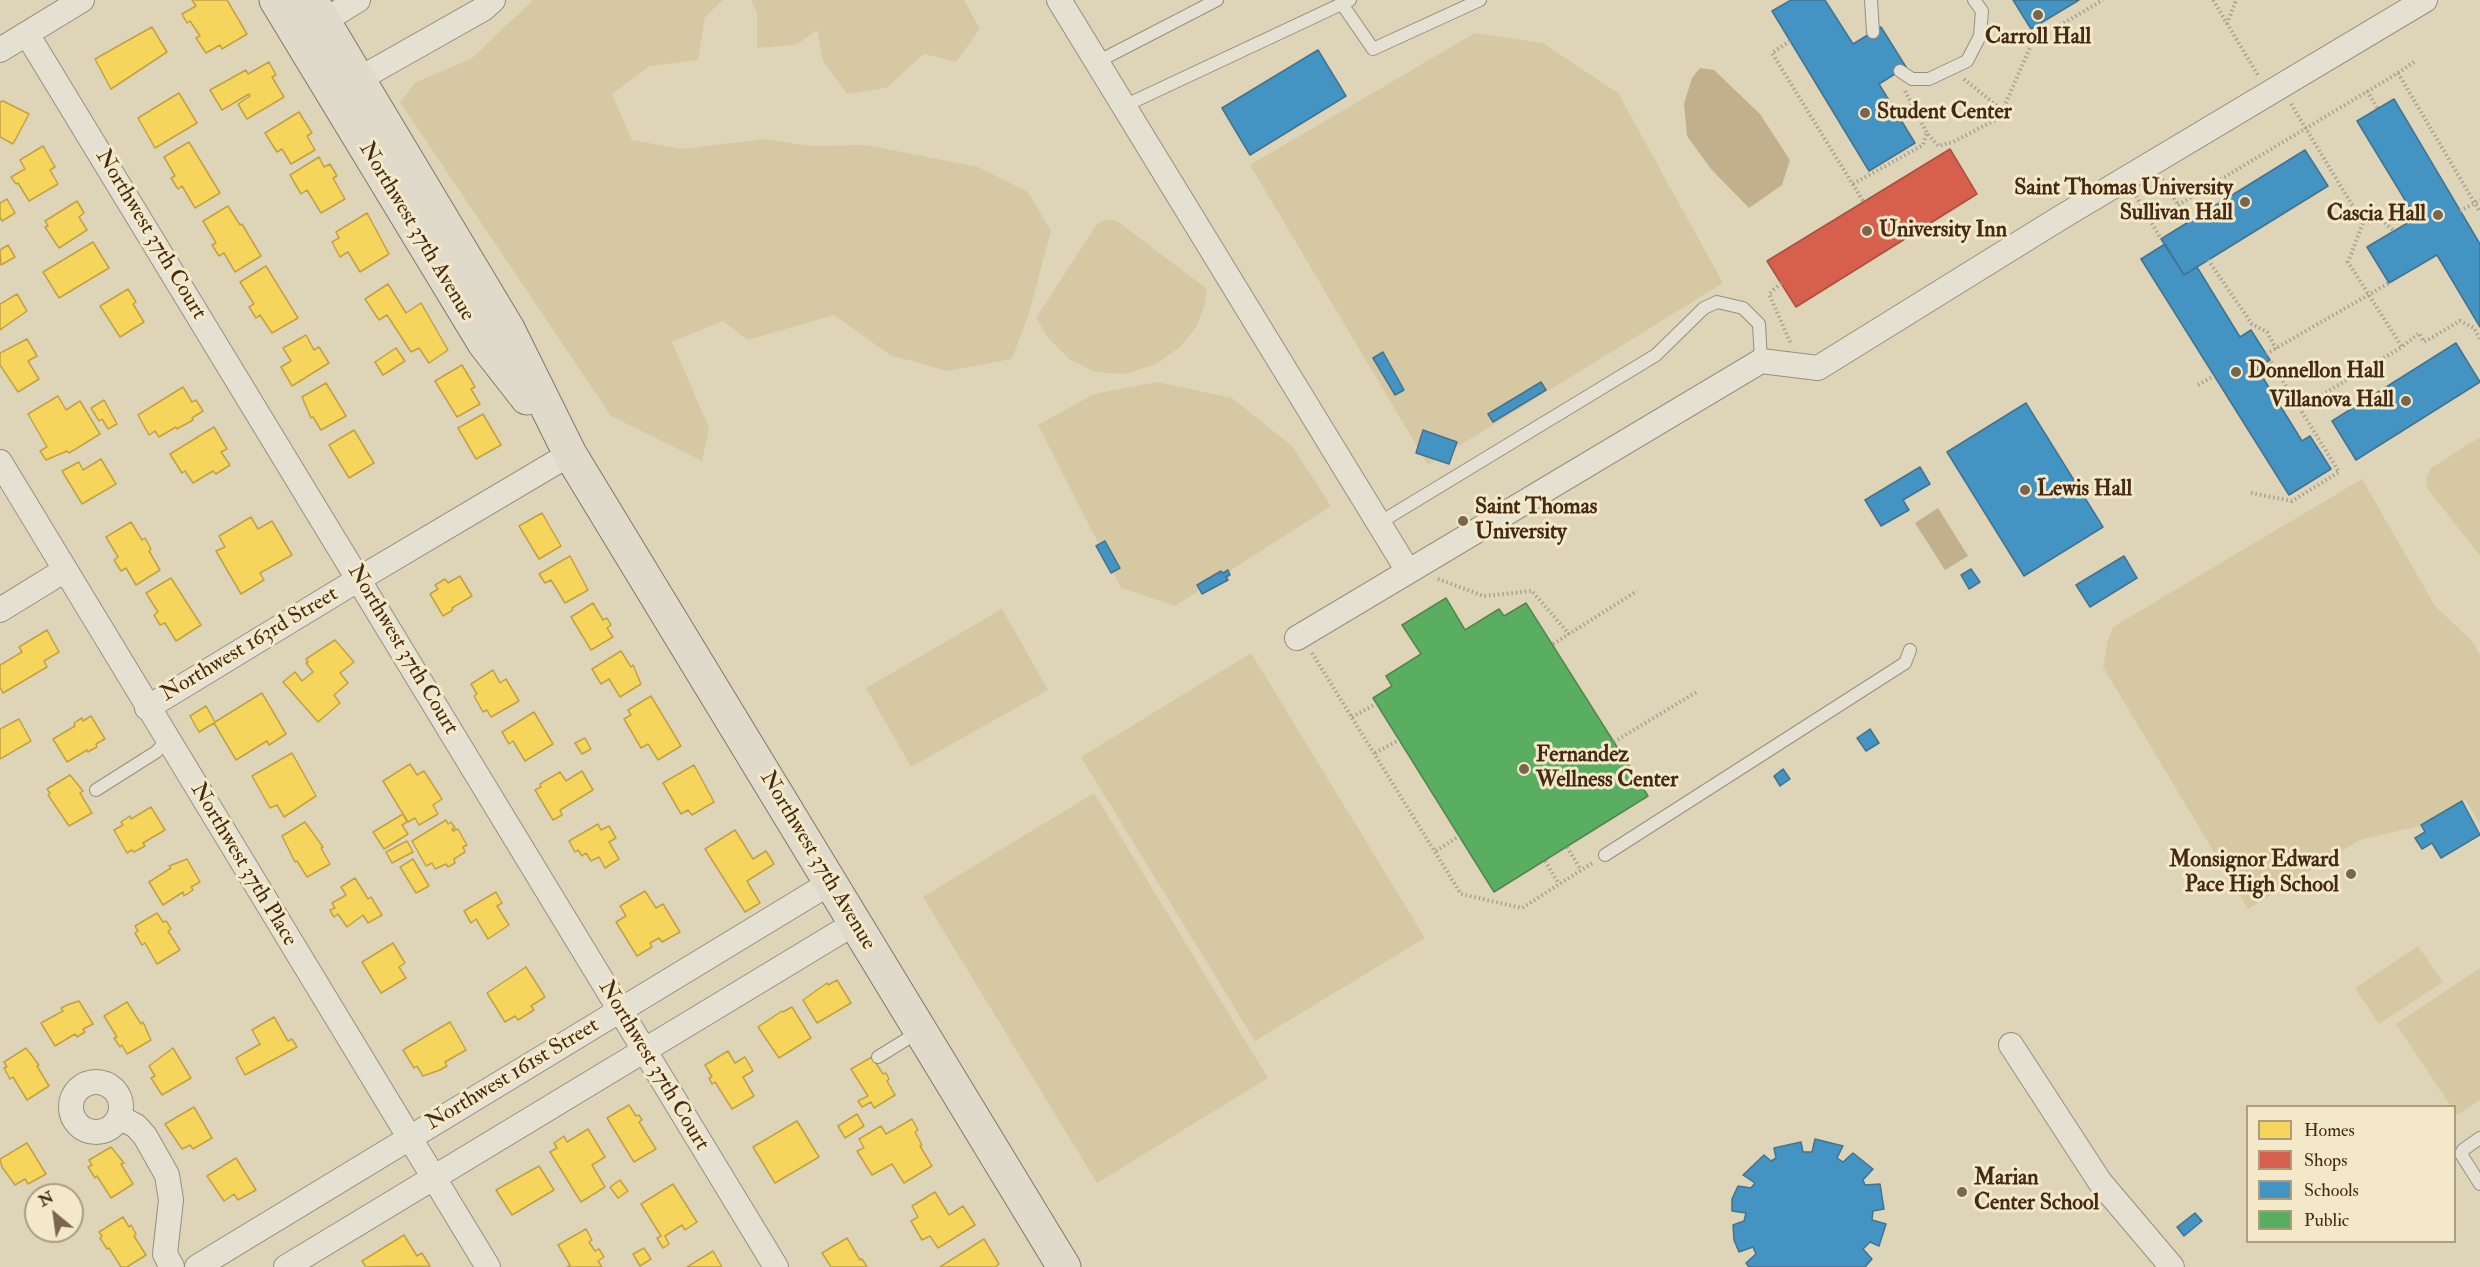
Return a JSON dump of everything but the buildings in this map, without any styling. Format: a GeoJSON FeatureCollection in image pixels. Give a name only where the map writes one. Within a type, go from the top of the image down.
{"type":"FeatureCollection","features":[{"type":"Feature","properties":{"kind":"main road","name":"Northwest 37th Avenue"},"geometry":{"type":"LineString","coordinates":[[276,0],[311,19],[345,87],[508,328],[570,454],[1064,1267]]}},
{"type":"Feature","properties":{"kind":"street"},"geometry":{"type":"LineString","coordinates":[[0,50],[82,0]]}},
{"type":"Feature","properties":{"kind":"street"},"geometry":{"type":"LineString","coordinates":[[311,19],[358,0]]}},
{"type":"Feature","properties":{"kind":"street"},"geometry":{"type":"LineString","coordinates":[[345,87],[483,9],[493,0]]}},
{"type":"Feature","properties":{"kind":"street"},"geometry":{"type":"LineString","coordinates":[[1059,0],[1408,571]]}},
{"type":"Feature","properties":{"kind":"street"},"geometry":{"type":"LineString","coordinates":[[1297,638],[1761,361],[1818,368],[2152,163],[2425,0]]}},
{"type":"Feature","properties":{"kind":"street","name":"Northwest 37th Court"},"geometry":{"type":"LineString","coordinates":[[27,34],[776,1267]]}},
{"type":"Feature","properties":{"kind":"street","name":"Northwest 163rd Street"},"geometry":{"type":"LineString","coordinates":[[147,708],[570,454]]}},
{"type":"Feature","properties":{"kind":"street","name":"Northwest 37th Place"},"geometry":{"type":"LineString","coordinates":[[0,462],[147,708],[488,1267]]}},
{"type":"Feature","properties":{"kind":"street"},"geometry":{"type":"LineString","coordinates":[[0,609],[65,570]]}},
{"type":"Feature","properties":{"kind":"street","name":"Northwest 161st Street"},"geometry":{"type":"LineString","coordinates":[[197,1267],[830,883]]}},
{"type":"Feature","properties":{"kind":"street","name":"Northwest 161st Street"},"geometry":{"type":"LineString","coordinates":[[286,1267],[855,923]]}},
{"type":"Feature","properties":{"kind":"street"},"geometry":{"type":"LineString","coordinates":[[2011,1045],[2100,1182],[2172,1267]]}},
{"type":"Feature","properties":{"kind":"street"},"geometry":{"type":"LineString","coordinates":[[119,1117],[136,1126],[146,1136],[167,1175],[171,1200],[165,1254],[172,1267]]}},
{"type":"Feature","properties":{"kind":"lane"},"geometry":{"type":"LineString","coordinates":[[1097,62],[1216,0]]}},
{"type":"Feature","properties":{"kind":"lane"},"geometry":{"type":"LineString","coordinates":[[1124,106],[1346,2],[1373,49],[1480,0]]}},
{"type":"Feature","properties":{"kind":"lane"},"geometry":{"type":"LineString","coordinates":[[1871,0],[1873,32]]}},
{"type":"Feature","properties":{"kind":"lane"},"geometry":{"type":"LineString","coordinates":[[1900,71],[1912,79],[1929,79],[1967,61],[1980,36],[1982,11],[1974,0]]}},
{"type":"Feature","properties":{"kind":"lane"},"geometry":{"type":"LineString","coordinates":[[1379,523],[1656,355],[1704,308],[1717,302],[1743,308],[1759,324],[1761,361]]}},
{"type":"Feature","properties":{"kind":"lane"},"geometry":{"type":"LineString","coordinates":[[1605,855],[1905,663],[1910,650]]}},
{"type":"Feature","properties":{"kind":"lane"},"geometry":{"type":"LineString","coordinates":[[96,789],[156,752],[168,741]]}},
{"type":"Feature","properties":{"kind":"lane"},"geometry":{"type":"LineString","coordinates":[[878,1057],[921,1031]]}},
{"type":"Feature","properties":{"kind":"lane"},"geometry":{"type":"LineString","coordinates":[[2480,1138],[2461,1154],[2480,1184]]}},
{"type":"Feature","properties":{"kind":"path"},"geometry":{"type":"LineString","coordinates":[[1914,91],[1902,87],[1927,133],[1938,146],[1953,142],[1999,118],[2033,41],[2103,0]]}},
{"type":"Feature","properties":{"kind":"path"},"geometry":{"type":"LineString","coordinates":[[2213,0],[2227,24],[2274,90],[2306,128],[2363,223]]}},
{"type":"Feature","properties":{"kind":"path"},"geometry":{"type":"LineString","coordinates":[[2227,24],[2236,0]]}},
{"type":"Feature","properties":{"kind":"path"},"geometry":{"type":"LineString","coordinates":[[1790,41],[1772,53],[1863,201]]}},
{"type":"Feature","properties":{"kind":"path"},"geometry":{"type":"LineString","coordinates":[[2178,205],[2414,62]]}},
{"type":"Feature","properties":{"kind":"path"},"geometry":{"type":"LineString","coordinates":[[2398,73],[2480,212]]}},
{"type":"Feature","properties":{"kind":"path"},"geometry":{"type":"LineString","coordinates":[[1960,75],[2002,110]]}},
{"type":"Feature","properties":{"kind":"path"},"geometry":{"type":"LineString","coordinates":[[2367,91],[2378,109]]}},
{"type":"Feature","properties":{"kind":"path"},"geometry":{"type":"LineString","coordinates":[[1853,184],[1923,145],[1927,133]]}},
{"type":"Feature","properties":{"kind":"path"},"geometry":{"type":"LineString","coordinates":[[2152,163],[2189,222]]}},
{"type":"Feature","properties":{"kind":"path"},"geometry":{"type":"LineString","coordinates":[[2126,179],[2161,239]]}},
{"type":"Feature","properties":{"kind":"path"},"geometry":{"type":"LineString","coordinates":[[2460,211],[2480,200]]}},
{"type":"Feature","properties":{"kind":"path"},"geometry":{"type":"LineString","coordinates":[[2363,223],[2383,221],[2394,231]]}},
{"type":"Feature","properties":{"kind":"path"},"geometry":{"type":"LineString","coordinates":[[2363,223],[2348,262],[2402,346]]}},
{"type":"Feature","properties":{"kind":"path"},"geometry":{"type":"LineString","coordinates":[[2208,260],[2252,324],[2267,332],[2276,349]]}},
{"type":"Feature","properties":{"kind":"path"},"geometry":{"type":"LineString","coordinates":[[2266,354],[2389,283]]}},
{"type":"Feature","properties":{"kind":"path"},"geometry":{"type":"LineString","coordinates":[[2300,408],[2402,346],[2419,333],[2424,342],[2460,321],[2474,328],[2480,339]]}},
{"type":"Feature","properties":{"kind":"path"},"geometry":{"type":"LineString","coordinates":[[2251,493],[2292,501],[2339,472],[2270,360]]}},
{"type":"Feature","properties":{"kind":"path"},"geometry":{"type":"LineString","coordinates":[[2198,385],[2214,376]]}},
{"type":"Feature","properties":{"kind":"path"},"geometry":{"type":"LineString","coordinates":[[1438,579],[1484,596],[1532,591],[1569,634]]}},
{"type":"Feature","properties":{"kind":"path"},"geometry":{"type":"LineString","coordinates":[[1553,644],[1637,591]]}},
{"type":"Feature","properties":{"kind":"path"},"geometry":{"type":"LineString","coordinates":[[1297,638],[1314,655],[1461,894],[1522,908],[1605,855]]}},
{"type":"Feature","properties":{"kind":"path"},"geometry":{"type":"LineString","coordinates":[[1614,742],[1698,691]]}},
{"type":"Feature","properties":{"kind":"path"},"geometry":{"type":"LineString","coordinates":[[1352,717],[1376,704]]}},
{"type":"Feature","properties":{"kind":"path"},"geometry":{"type":"LineString","coordinates":[[1375,753],[1399,740]]}},
{"type":"Feature","properties":{"kind":"path"},"geometry":{"type":"LineString","coordinates":[[1436,851],[1459,836]]}},
{"type":"Feature","properties":{"kind":"path"},"geometry":{"type":"LineString","coordinates":[[1567,847],[1581,870]]}},
{"type":"Feature","properties":{"kind":"path"},"geometry":{"type":"LineString","coordinates":[[1545,861],[1559,884]]}},
{"type":"Feature","properties":{"kind":"shaded area"},"geometry":{"type":"Polygon","coordinates":[[[533,0],[723,0],[705,17],[698,60],[650,66],[612,94],[632,140],[681,149],[765,139],[810,146],[866,145],[978,167],[1028,192],[1051,231],[1029,313],[1012,359],[947,371],[890,355],[834,315],[748,340],[723,321],[672,342],[709,428],[702,461],[611,416],[400,102],[416,82],[471,59],[533,0]]]}},
{"type":"Feature","properties":{"kind":"shaded area"},"geometry":{"type":"Polygon","coordinates":[[[751,0],[964,0],[980,29],[956,62],[924,54],[886,88],[847,94],[823,61],[817,30],[796,45],[757,48],[757,12],[751,0]]]}},
{"type":"Feature","properties":{"kind":"shaded area"},"geometry":{"type":"Polygon","coordinates":[[[1475,33],[1543,43],[1618,93],[1723,283],[1428,465],[1250,165],[1475,33]]]}},
{"type":"Feature","properties":{"kind":"shaded area"},"geometry":{"type":"Polygon","coordinates":[[[1700,68],[1714,70],[1760,114],[1790,160],[1782,185],[1749,208],[1711,169],[1687,136],[1684,104],[1692,78],[1700,68]]]}},
{"type":"Feature","properties":{"kind":"shaded area"},"geometry":{"type":"Polygon","coordinates":[[[1107,219],[1117,221],[1207,289],[1205,304],[1197,326],[1180,347],[1156,364],[1125,374],[1095,372],[1069,359],[1049,339],[1036,318],[1097,224],[1107,219]]]}},
{"type":"Feature","properties":{"kind":"shaded area"},"geometry":{"type":"Polygon","coordinates":[[[1157,382],[1232,398],[1292,446],[1331,506],[1175,606],[1121,588],[1038,425],[1094,394],[1157,382]]]}},
{"type":"Feature","properties":{"kind":"shaded area"},"geometry":{"type":"Polygon","coordinates":[[[2480,437],[2480,556],[2428,489],[2426,477],[2431,468],[2480,437]]]}},
{"type":"Feature","properties":{"kind":"shaded area"},"geometry":{"type":"Polygon","coordinates":[[[2362,479],[2435,606],[2472,641],[2480,655],[2480,824],[2465,799],[2419,826],[2360,840],[2248,909],[2103,667],[2108,640],[2113,627],[2362,479]]]}},
{"type":"Feature","properties":{"kind":"shaded area"},"geometry":{"type":"Polygon","coordinates":[[[1938,508],[1968,556],[1945,570],[1915,523],[1938,508]]]}},
{"type":"Feature","properties":{"kind":"shaded area"},"geometry":{"type":"Polygon","coordinates":[[[1002,609],[1048,690],[911,767],[866,688],[1002,609]]]}},
{"type":"Feature","properties":{"kind":"shaded area"},"geometry":{"type":"Polygon","coordinates":[[[1251,653],[1425,938],[1255,1041],[1081,757],[1251,653]]]}},
{"type":"Feature","properties":{"kind":"shaded area"},"geometry":{"type":"Polygon","coordinates":[[[1094,793],[1268,1078],[1097,1183],[923,897],[1094,793]]]}},
{"type":"Feature","properties":{"kind":"shaded area"},"geometry":{"type":"Polygon","coordinates":[[[2418,946],[2443,982],[2379,1024],[2355,988],[2418,946]]]}},
{"type":"Feature","properties":{"kind":"shaded area"},"geometry":{"type":"Polygon","coordinates":[[[2480,968],[2480,1100],[2457,1115],[2456,1105],[2450,1105],[2396,1024],[2480,968]]]}},
{"type":"Feature","properties":{"kind":"place","name":"Carroll Hall"},"geometry":{"type":"Point","coordinates":[2038,15]}},
{"type":"Feature","properties":{"kind":"place","name":"Student Center"},"geometry":{"type":"Point","coordinates":[1865,113]}},
{"type":"Feature","properties":{"kind":"place","name":"Saint Thomas University Sullivan Hall"},"geometry":{"type":"Point","coordinates":[2245,202]}},
{"type":"Feature","properties":{"kind":"place","name":"Cascia Hall"},"geometry":{"type":"Point","coordinates":[2438,215]}},
{"type":"Feature","properties":{"kind":"place","name":"University Inn"},"geometry":{"type":"Point","coordinates":[1867,231]}},
{"type":"Feature","properties":{"kind":"place","name":"Donnellon Hall"},"geometry":{"type":"Point","coordinates":[2236,372]}},
{"type":"Feature","properties":{"kind":"place","name":"Villanova Hall"},"geometry":{"type":"Point","coordinates":[2406,401]}},
{"type":"Feature","properties":{"kind":"place","name":"Lewis Hall"},"geometry":{"type":"Point","coordinates":[2025,490]}},
{"type":"Feature","properties":{"kind":"place","name":"Saint Thomas University"},"geometry":{"type":"Point","coordinates":[1463,521]}},
{"type":"Feature","properties":{"kind":"place","name":"Fernandez Wellness Center"},"geometry":{"type":"Point","coordinates":[1524,769]}},
{"type":"Feature","properties":{"kind":"place","name":"Monsignor Edward Pace High School"},"geometry":{"type":"Point","coordinates":[2351,874]}},
{"type":"Feature","properties":{"kind":"place","name":"Marian Center School"},"geometry":{"type":"Point","coordinates":[1962,1192]}}]}
